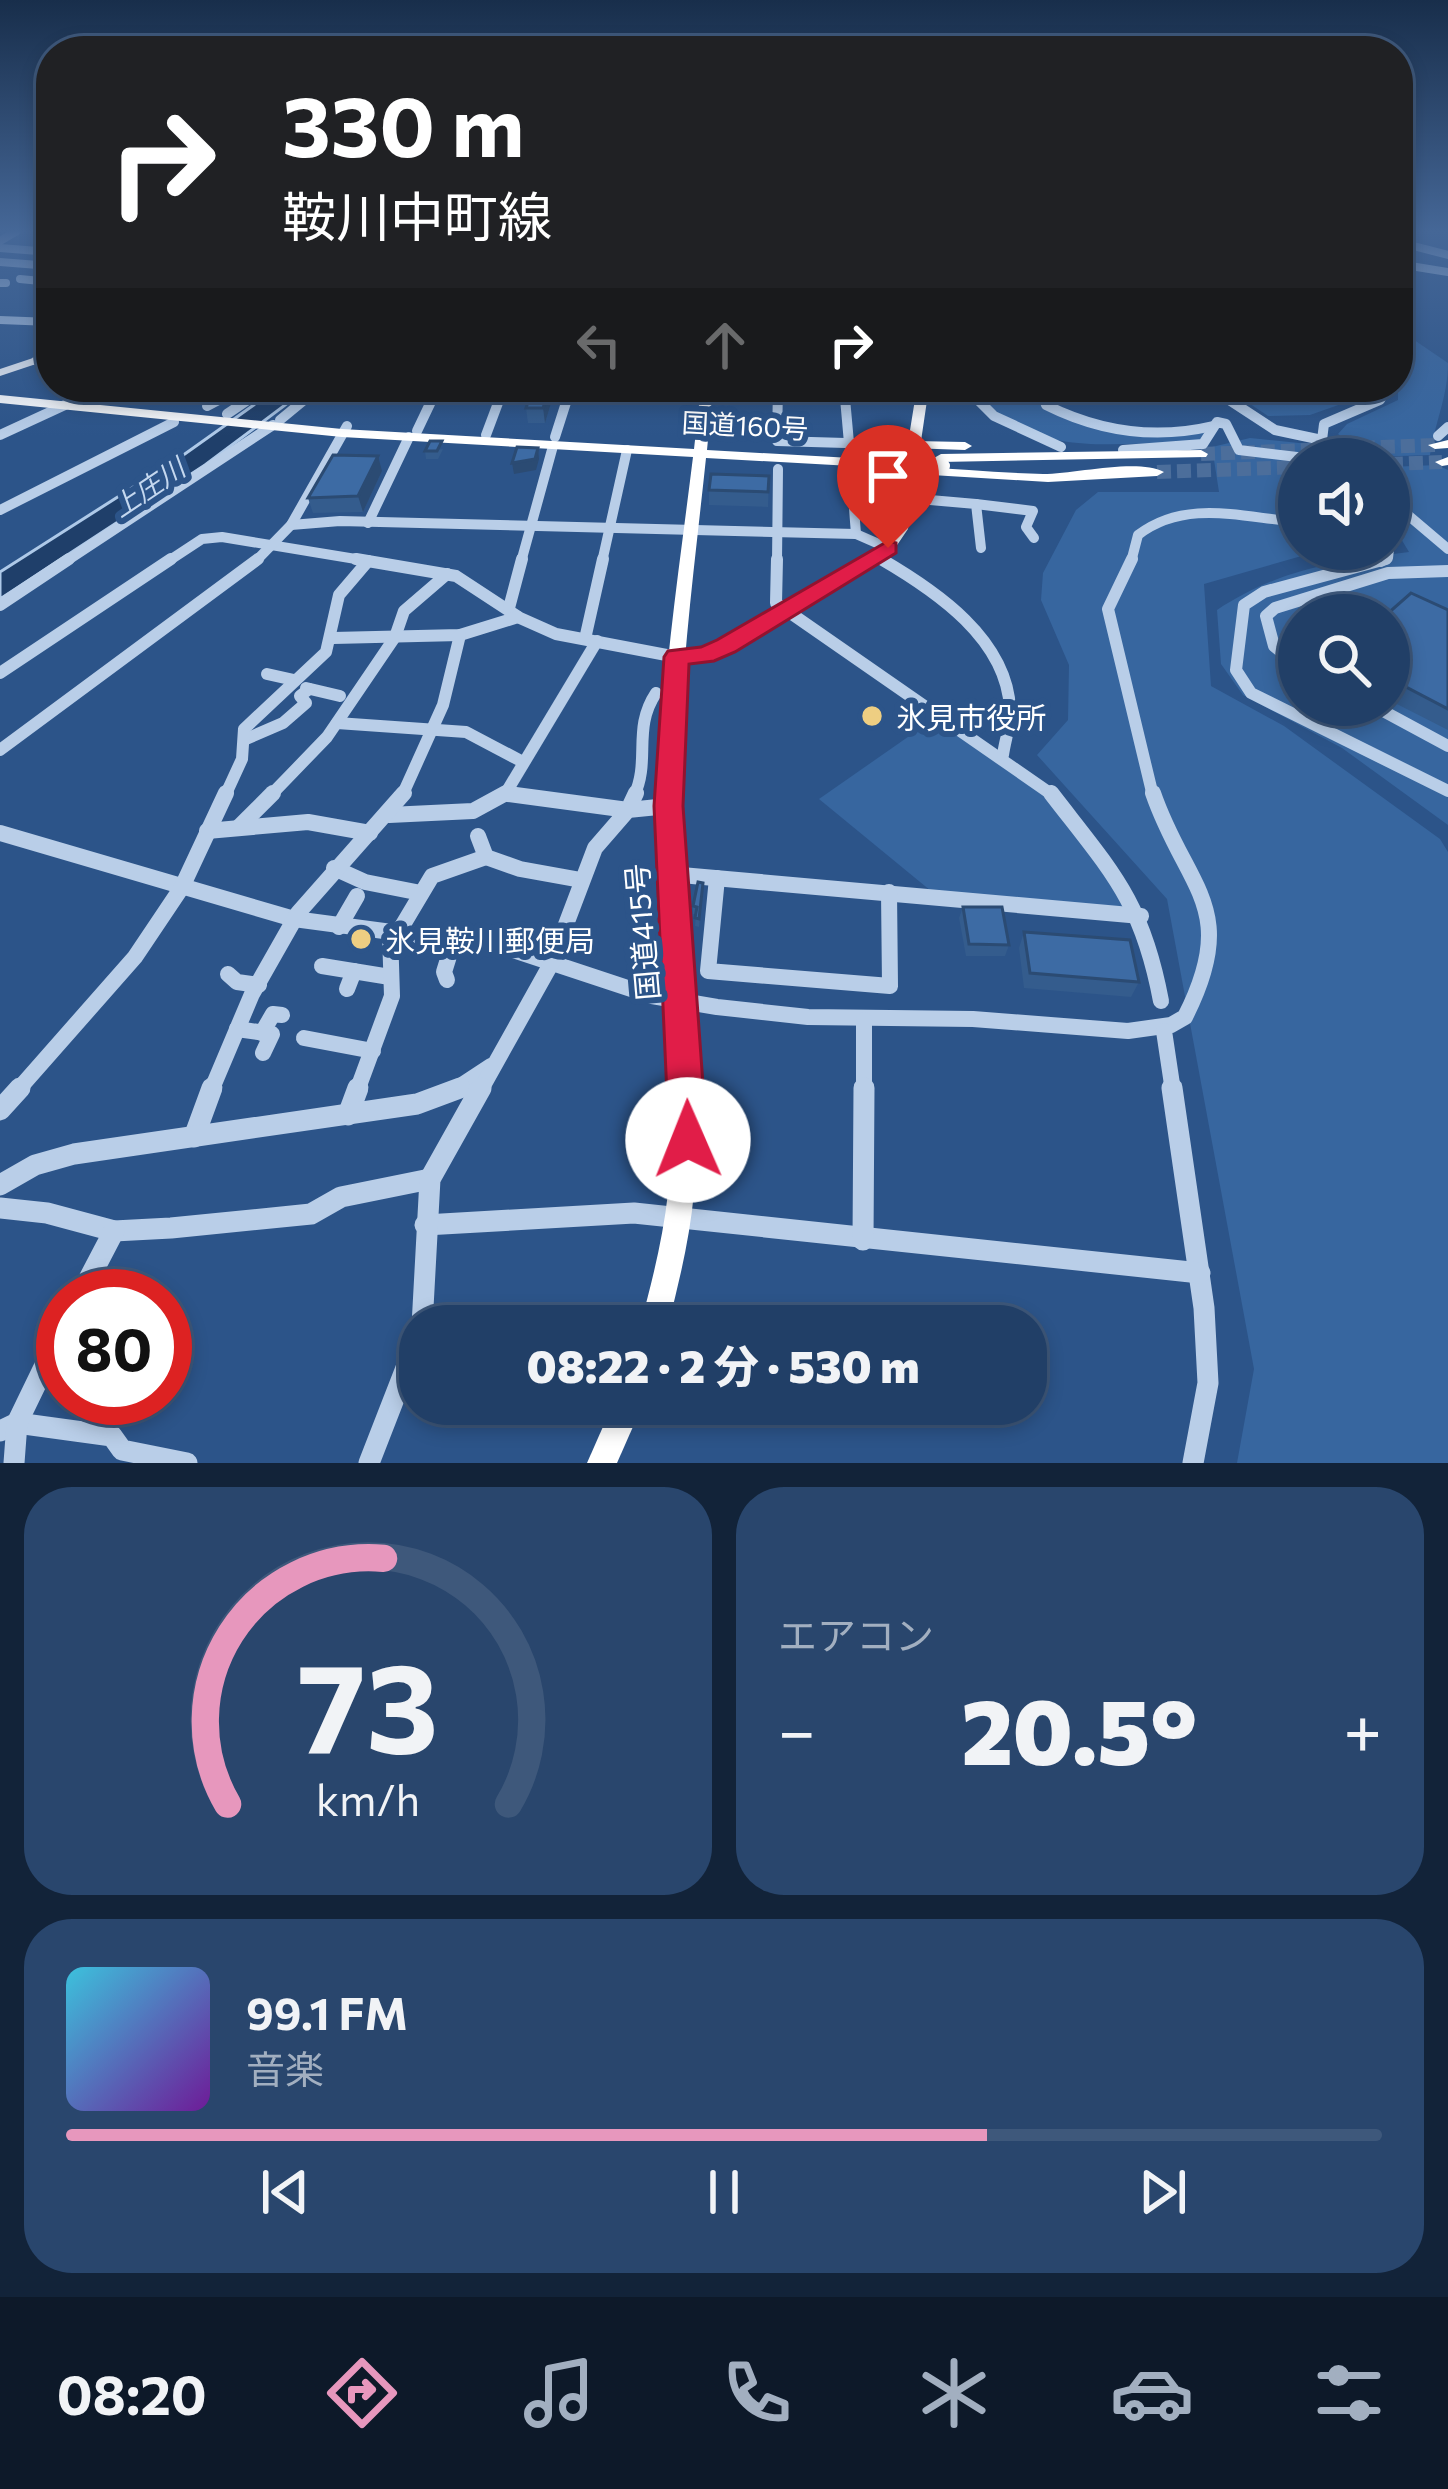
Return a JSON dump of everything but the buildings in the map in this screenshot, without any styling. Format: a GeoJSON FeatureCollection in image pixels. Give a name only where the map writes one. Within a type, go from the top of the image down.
{"type":"FeatureCollection","features":[{"type":"Feature","properties":{"kind":"highway","name":"国道160号"},"geometry":{"type":"LineString","coordinates":[[0,395],[36,399]]}},
{"type":"Feature","properties":{"kind":"highway","name":"国道160号"},"geometry":{"type":"LineString","coordinates":[[62,402],[413,434],[1156,472]]}},
{"type":"Feature","properties":{"kind":"highway","name":"国道415号"},"geometry":{"type":"LineString","coordinates":[[659,1305],[680,1219],[688,1140],[668,806],[677,657],[705,402]]}},
{"type":"Feature","properties":{"kind":"highway","name":"国道160号"},"geometry":{"type":"LineString","coordinates":[[413,434],[701,451]]}},
{"type":"Feature","properties":{"kind":"highway"},"geometry":{"type":"LineString","coordinates":[[914,446],[1061,447],[1143,454]]}},
{"type":"Feature","properties":{"kind":"highway","name":"国道160号"},"geometry":{"type":"LineString","coordinates":[[942,462],[1201,454]]}},
{"type":"Feature","properties":{"kind":"highway"},"geometry":{"type":"LineString","coordinates":[[912,472],[1048,478],[1130,472]]}},
{"type":"Feature","properties":{"kind":"highway"},"geometry":{"type":"LineString","coordinates":[[602,1463],[619,1425]]}},
{"type":"Feature","properties":{"kind":"main road"},"geometry":{"type":"LineString","coordinates":[[0,373],[35,361]]}},
{"type":"Feature","properties":{"kind":"main road"},"geometry":{"type":"LineString","coordinates":[[677,657],[705,656],[883,552],[902,530],[920,402]]}},
{"type":"Feature","properties":{"kind":"street"},"geometry":{"type":"LineString","coordinates":[[0,320],[36,321]]}},
{"type":"Feature","properties":{"kind":"street"},"geometry":{"type":"LineString","coordinates":[[207,406],[215,402]]}},
{"type":"Feature","properties":{"kind":"street"},"geometry":{"type":"LineString","coordinates":[[228,417],[248,402]]}},
{"type":"Feature","properties":{"kind":"street"},"geometry":{"type":"LineString","coordinates":[[0,605],[302,402]]}},
{"type":"Feature","properties":{"kind":"street"},"geometry":{"type":"LineString","coordinates":[[368,523],[430,402]]}},
{"type":"Feature","properties":{"kind":"street"},"geometry":{"type":"LineString","coordinates":[[485,435],[498,402]]}},
{"type":"Feature","properties":{"kind":"street"},"geometry":{"type":"LineString","coordinates":[[514,612],[529,527],[566,402]]}},
{"type":"Feature","properties":{"kind":"street"},"geometry":{"type":"LineString","coordinates":[[778,402],[777,441],[914,446]]}},
{"type":"Feature","properties":{"kind":"street"},"geometry":{"type":"LineString","coordinates":[[845,402],[849,443]]}},
{"type":"Feature","properties":{"kind":"street"},"geometry":{"type":"LineString","coordinates":[[977,402],[1061,447]]}},
{"type":"Feature","properties":{"kind":"street"},"geometry":{"type":"LineString","coordinates":[[1042,402],[1070,420],[1094,428],[1173,434],[1226,424],[1239,450],[1278,455]]}},
{"type":"Feature","properties":{"kind":"street"},"geometry":{"type":"LineString","coordinates":[[1232,402],[1275,430],[1313,438]]}},
{"type":"Feature","properties":{"kind":"street"},"geometry":{"type":"LineString","coordinates":[[1322,438],[1321,431],[1335,416],[1375,402]]}},
{"type":"Feature","properties":{"kind":"street"},"geometry":{"type":"LineString","coordinates":[[0,435],[71,403]]}},
{"type":"Feature","properties":{"kind":"street"},"geometry":{"type":"LineString","coordinates":[[0,510],[174,422]]}},
{"type":"Feature","properties":{"kind":"street"},"geometry":{"type":"LineString","coordinates":[[1123,450],[1203,444],[1212,436],[1213,425]]}},
{"type":"Feature","properties":{"kind":"street"},"geometry":{"type":"LineString","coordinates":[[1440,442],[1448,427]]}},
{"type":"Feature","properties":{"kind":"street"},"geometry":{"type":"LineString","coordinates":[[0,750],[216,596],[274,544],[291,526],[344,429]]}},
{"type":"Feature","properties":{"kind":"street"},"geometry":{"type":"LineString","coordinates":[[389,815],[483,812],[508,794],[522,774],[523,762],[591,640],[627,450]]}},
{"type":"Feature","properties":{"kind":"street"},"geometry":{"type":"LineString","coordinates":[[778,469],[776,603],[1047,787],[1130,894],[1141,916],[1161,1000]]}},
{"type":"Feature","properties":{"kind":"street"},"geometry":{"type":"LineString","coordinates":[[856,534],[851,470],[912,472]]}},
{"type":"Feature","properties":{"kind":"street"},"geometry":{"type":"LineString","coordinates":[[908,498],[1033,511],[1026,527],[1034,538]]}},
{"type":"Feature","properties":{"kind":"street"},"geometry":{"type":"LineString","coordinates":[[976,504],[981,548]]}},
{"type":"Feature","properties":{"kind":"street"},"geometry":{"type":"LineString","coordinates":[[0,832],[294,920],[339,927],[399,924],[454,940],[504,946],[683,1001],[864,1020],[973,1019],[1128,1031],[1171,1025],[1185,1017],[1205,970],[1212,944],[1211,919],[1207,902],[1154,798],[1108,609],[1128,575],[1138,535],[1161,517],[1191,512],[1278,520]]}},
{"type":"Feature","properties":{"kind":"street"},"geometry":{"type":"LineString","coordinates":[[1410,522],[1448,549]]}},
{"type":"Feature","properties":{"kind":"street"},"geometry":{"type":"LineString","coordinates":[[291,526],[368,523],[856,534],[941,594],[996,658],[1010,708],[1003,755]]}},
{"type":"Feature","properties":{"kind":"street"},"geometry":{"type":"LineString","coordinates":[[0,673],[202,538],[244,537],[447,574],[471,582],[514,612],[591,640],[677,657]]}},
{"type":"Feature","properties":{"kind":"street"},"geometry":{"type":"LineString","coordinates":[[0,1110],[135,957],[182,887],[242,759],[249,722],[326,652],[333,638],[339,595],[368,561]]}},
{"type":"Feature","properties":{"kind":"street"},"geometry":{"type":"LineString","coordinates":[[1352,570],[1264,592],[1244,605],[1236,670],[1251,693],[1448,791]]}},
{"type":"Feature","properties":{"kind":"street"},"geometry":{"type":"LineString","coordinates":[[1320,594],[1388,573],[1448,571]]}},
{"type":"Feature","properties":{"kind":"street"},"geometry":{"type":"LineString","coordinates":[[238,827],[301,767],[395,637],[404,611],[447,574]]}},
{"type":"Feature","properties":{"kind":"street"},"geometry":{"type":"LineString","coordinates":[[1278,607],[1266,616],[1265,629],[1278,651]]}},
{"type":"Feature","properties":{"kind":"street"},"geometry":{"type":"LineString","coordinates":[[333,638],[460,635],[514,612]]}},
{"type":"Feature","properties":{"kind":"street"},"geometry":{"type":"LineString","coordinates":[[194,1137],[234,1024],[294,920],[334,868],[389,815],[435,728],[458,670],[460,635]]}},
{"type":"Feature","properties":{"kind":"street"},"geometry":{"type":"LineString","coordinates":[[267,674],[340,696]]}},
{"type":"Feature","properties":{"kind":"street"},"geometry":{"type":"LineString","coordinates":[[246,739],[295,715],[306,703],[300,696],[309,689]]}},
{"type":"Feature","properties":{"kind":"street"},"geometry":{"type":"LineString","coordinates":[[422,1305],[430,1179],[551,964],[595,848],[628,810],[640,781],[642,715],[656,693]]}},
{"type":"Feature","properties":{"kind":"street"},"geometry":{"type":"LineString","coordinates":[[337,723],[466,732],[523,762]]}},
{"type":"Feature","properties":{"kind":"street"},"geometry":{"type":"LineString","coordinates":[[1410,726],[1448,746]]}},
{"type":"Feature","properties":{"kind":"street"},"geometry":{"type":"LineString","coordinates":[[508,794],[628,810],[668,806]]}},
{"type":"Feature","properties":{"kind":"street"},"geometry":{"type":"LineString","coordinates":[[207,831],[308,822],[370,833]]}},
{"type":"Feature","properties":{"kind":"street"},"geometry":{"type":"LineString","coordinates":[[478,836],[486,857]]}},
{"type":"Feature","properties":{"kind":"street"},"geometry":{"type":"LineString","coordinates":[[348,1115],[392,996],[399,924],[421,893],[427,875],[486,857],[520,869],[581,880]]}},
{"type":"Feature","properties":{"kind":"street"},"geometry":{"type":"LineString","coordinates":[[334,868],[365,882],[421,893]]}},
{"type":"Feature","properties":{"kind":"street"},"geometry":{"type":"LineString","coordinates":[[670,874],[1141,916]]}},
{"type":"Feature","properties":{"kind":"street"},"geometry":{"type":"LineString","coordinates":[[717,878],[708,970],[890,986],[889,892]]}},
{"type":"Feature","properties":{"kind":"street"},"geometry":{"type":"LineString","coordinates":[[339,927],[357,896]]}},
{"type":"Feature","properties":{"kind":"street"},"geometry":{"type":"LineString","coordinates":[[447,980],[454,940]]}},
{"type":"Feature","properties":{"kind":"street"},"geometry":{"type":"LineString","coordinates":[[322,966],[391,977]]}},
{"type":"Feature","properties":{"kind":"street"},"geometry":{"type":"LineString","coordinates":[[346,989],[354,971]]}},
{"type":"Feature","properties":{"kind":"street"},"geometry":{"type":"LineString","coordinates":[[228,974],[237,982],[259,985]]}},
{"type":"Feature","properties":{"kind":"street"},"geometry":{"type":"LineString","coordinates":[[262,1033],[273,1014],[282,1016]]}},
{"type":"Feature","properties":{"kind":"street"},"geometry":{"type":"LineString","coordinates":[[863,1240],[864,1020]]}},
{"type":"Feature","properties":{"kind":"street"},"geometry":{"type":"LineString","coordinates":[[234,1024],[272,1034],[263,1053]]}},
{"type":"Feature","properties":{"kind":"street"},"geometry":{"type":"LineString","coordinates":[[1164,1031],[1200,1273],[1208,1383],[1192,1463]]}},
{"type":"Feature","properties":{"kind":"street"},"geometry":{"type":"LineString","coordinates":[[304,1038],[373,1051]]}},
{"type":"Feature","properties":{"kind":"street"},"geometry":{"type":"LineString","coordinates":[[0,1185],[35,1165],[74,1154],[348,1115],[441,1096],[492,1065]]}},
{"type":"Feature","properties":{"kind":"street"},"geometry":{"type":"LineString","coordinates":[[0,1208],[47,1213],[114,1231],[310,1214],[341,1197],[430,1179]]}},
{"type":"Feature","properties":{"kind":"street"},"geometry":{"type":"LineString","coordinates":[[424,1225],[634,1214],[1200,1273]]}},
{"type":"Feature","properties":{"kind":"street"},"geometry":{"type":"LineString","coordinates":[[94,1269],[114,1231]]}},
{"type":"Feature","properties":{"kind":"street"},"geometry":{"type":"LineString","coordinates":[[14,1463],[9,1427],[36,1378]]}},
{"type":"Feature","properties":{"kind":"street"},"geometry":{"type":"LineString","coordinates":[[369,1463],[399,1398]]}},
{"type":"Feature","properties":{"kind":"street"},"geometry":{"type":"LineString","coordinates":[[9,1427],[112,1436],[122,1450],[173,1462]]}},
{"type":"Feature","properties":{"kind":"shaded area"},"geometry":{"type":"Polygon","coordinates":[[[1413,339],[1448,363],[1430,455],[1410,456],[1410,438],[1344,438],[1338,434],[1347,424],[1394,402],[1413,402],[1413,339]]]}},
{"type":"Feature","properties":{"kind":"shaded area"},"geometry":{"type":"Polygon","coordinates":[[[987,402],[1041,402],[1102,429],[1141,433],[1208,430],[1204,440],[1184,443],[1070,442],[1044,437],[987,402]]]}},
{"type":"Feature","properties":{"kind":"shaded area"},"geometry":{"type":"Polygon","coordinates":[[[1247,402],[1347,402],[1310,415],[1268,416],[1247,402]]]}},
{"type":"Feature","properties":{"kind":"shaded area"},"geometry":{"type":"Polygon","coordinates":[[[1250,438],[1278,441],[1278,563],[1204,584],[1211,686],[1284,726],[1440,839],[1448,852],[1448,1463],[1237,1463],[1254,1369],[1167,899],[1037,755],[1068,720],[1069,665],[1041,600],[1043,573],[1076,510],[1098,492],[1219,492],[1212,447],[1250,438]]]}},
{"type":"Feature","properties":{"kind":"shaded area"},"geometry":{"type":"Polygon","coordinates":[[[1437,465],[1448,470],[1448,825],[1342,748],[1301,726],[1410,726],[1410,594],[1278,594],[1278,714],[1243,695],[1221,664],[1217,610],[1306,570],[1410,570],[1410,466],[1437,465]]]}},
{"type":"Feature","properties":{"kind":"shaded area"},"geometry":{"type":"Polygon","coordinates":[[[938,716],[1040,788],[1123,896],[1123,907],[931,891],[819,799],[938,716]]]}},
{"type":"Feature","properties":{"kind":"water","name":"上庄川"},"geometry":{"type":"Polygon","coordinates":[[[258,402],[289,402],[205,465],[0,599],[0,572],[258,402]]]}},
{"type":"Feature","properties":{"kind":"tunnel"},"geometry":{"type":"LineString","coordinates":[[1201,454],[1435,445]]}},
{"type":"Feature","properties":{"kind":"tunnel"},"geometry":{"type":"LineString","coordinates":[[1410,463],[1442,462]]}},
{"type":"Feature","properties":{"kind":"tunnel"},"geometry":{"type":"LineString","coordinates":[[1157,472],[1278,468]]}},
{"type":"Feature","properties":{"kind":"place","name":"氷見市役所"},"geometry":{"type":"Point","coordinates":[872,716]}},
{"type":"Feature","properties":{"kind":"place","name":"氷見鞍川郵便局"},"geometry":{"type":"Point","coordinates":[361,939]}},
{"type":"Feature","properties":{"kind":"route"},"geometry":{"type":"LineString","coordinates":[[688,1140],[668,806],[677,657],[705,656],[726,646],[888,548]]}}]}
